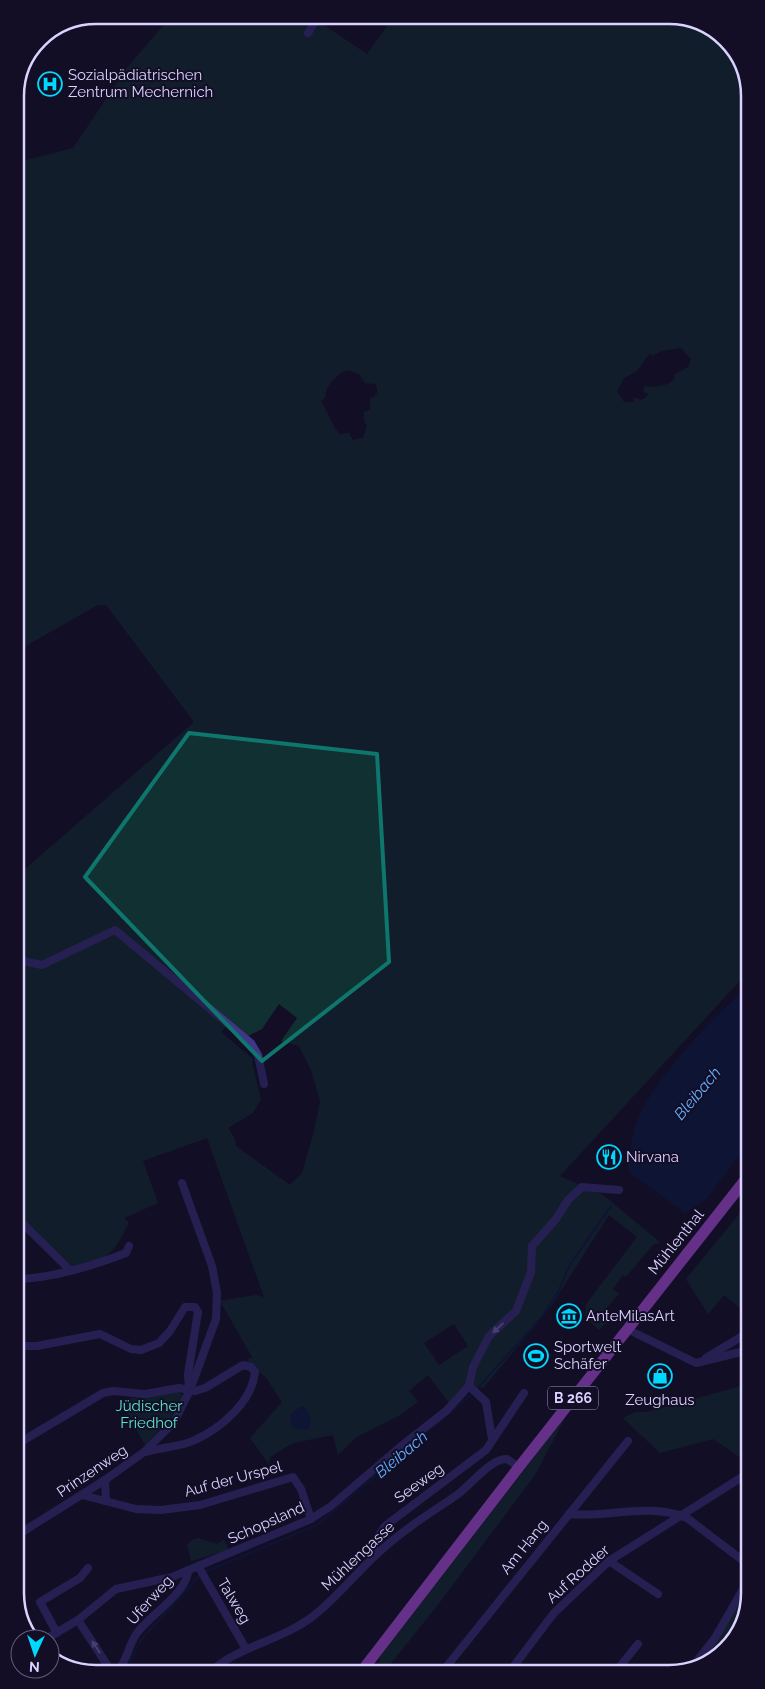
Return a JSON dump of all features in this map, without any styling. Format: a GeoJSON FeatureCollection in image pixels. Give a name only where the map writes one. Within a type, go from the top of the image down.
{"type":"FeatureCollection","features":[{"type":"Feature","properties":{"kind":"main road","name":"Mühlenthal"},"geometry":{"type":"LineString","coordinates":[[627,1328],[741,1185]]}},
{"type":"Feature","properties":{"kind":"main road","name":"B 266"},"geometry":{"type":"LineString","coordinates":[[369,1665],[627,1328]]}},
{"type":"Feature","properties":{"kind":"street"},"geometry":{"type":"LineString","coordinates":[[308,33],[314,24]]}},
{"type":"Feature","properties":{"kind":"street"},"geometry":{"type":"LineString","coordinates":[[24,962],[42,966],[115,930],[251,1043],[258,1055],[264,1084]]}},
{"type":"Feature","properties":{"kind":"street","name":"Prinzenweg"},"geometry":{"type":"LineString","coordinates":[[24,1531],[105,1480],[144,1452],[174,1422],[190,1390],[217,1311],[216,1281],[182,1183]]}},
{"type":"Feature","properties":{"kind":"street"},"geometry":{"type":"LineString","coordinates":[[492,1440],[486,1402],[474,1389],[473,1367],[489,1336],[516,1311],[526,1289],[530,1272],[532,1246],[556,1220],[568,1200],[582,1186],[618,1190]]}},
{"type":"Feature","properties":{"kind":"street"},"geometry":{"type":"LineString","coordinates":[[24,1225],[70,1270]]}},
{"type":"Feature","properties":{"kind":"street"},"geometry":{"type":"LineString","coordinates":[[24,1279],[41,1278],[126,1253],[129,1246]]}},
{"type":"Feature","properties":{"kind":"street"},"geometry":{"type":"LineString","coordinates":[[24,1346],[37,1346],[100,1334],[131,1350],[141,1350],[159,1343],[170,1331],[184,1307],[195,1307],[198,1312],[188,1374],[190,1390]]}},
{"type":"Feature","properties":{"kind":"street"},"geometry":{"type":"LineString","coordinates":[[627,1328],[696,1363],[741,1337]]}},
{"type":"Feature","properties":{"kind":"street"},"geometry":{"type":"LineString","coordinates":[[704,1360],[722,1358],[741,1352]]}},
{"type":"Feature","properties":{"kind":"street"},"geometry":{"type":"LineString","coordinates":[[24,1440],[102,1393],[113,1391],[144,1394],[179,1388],[190,1390],[205,1388],[243,1365],[251,1367],[255,1372],[249,1393],[232,1414],[209,1432],[194,1441],[144,1452]]}},
{"type":"Feature","properties":{"kind":"street","name":"Schopsland"},"geometry":{"type":"LineString","coordinates":[[60,1631],[78,1620],[116,1589],[172,1576],[188,1570],[201,1572],[311,1519],[335,1502],[400,1447],[474,1389]]}},
{"type":"Feature","properties":{"kind":"street","name":"Seeweg"},"geometry":{"type":"LineString","coordinates":[[377,1554],[372,1545],[385,1526],[486,1450],[524,1393]]}},
{"type":"Feature","properties":{"kind":"street","name":"Am Hang"},"geometry":{"type":"LineString","coordinates":[[448,1665],[628,1441]]}},
{"type":"Feature","properties":{"kind":"street","name":"Mühlengasse"},"geometry":{"type":"LineString","coordinates":[[219,1665],[246,1649],[266,1642],[312,1618],[402,1532],[461,1492],[495,1461],[507,1459],[519,1467]]}},
{"type":"Feature","properties":{"kind":"street","name":"Auf der Urspel"},"geometry":{"type":"LineString","coordinates":[[82,1495],[146,1510],[167,1510],[221,1500],[292,1477],[301,1489],[311,1519]]}},
{"type":"Feature","properties":{"kind":"street","name":"Auf Rodder"},"geometry":{"type":"LineString","coordinates":[[515,1665],[554,1613],[609,1561],[741,1478]]}},
{"type":"Feature","properties":{"kind":"street"},"geometry":{"type":"LineString","coordinates":[[105,1480],[106,1501]]}},
{"type":"Feature","properties":{"kind":"street"},"geometry":{"type":"LineString","coordinates":[[569,1514],[629,1510],[680,1515],[687,1518],[741,1559]]}},
{"type":"Feature","properties":{"kind":"street"},"geometry":{"type":"LineString","coordinates":[[609,1561],[658,1594]]}},
{"type":"Feature","properties":{"kind":"street"},"geometry":{"type":"LineString","coordinates":[[55,1629],[40,1602],[80,1578],[88,1568]]}},
{"type":"Feature","properties":{"kind":"street","name":"Uferweg"},"geometry":{"type":"LineString","coordinates":[[123,1665],[136,1634],[181,1588],[188,1576],[188,1570]]}},
{"type":"Feature","properties":{"kind":"street","name":"Talweg"},"geometry":{"type":"LineString","coordinates":[[201,1572],[246,1649]]}},
{"type":"Feature","properties":{"kind":"street"},"geometry":{"type":"LineString","coordinates":[[699,1659],[715,1638],[741,1593]]}},
{"type":"Feature","properties":{"kind":"street"},"geometry":{"type":"LineString","coordinates":[[78,1620],[108,1665]]}},
{"type":"Feature","properties":{"kind":"street"},"geometry":{"type":"LineString","coordinates":[[621,1665],[638,1644]]}},
{"type":"Feature","properties":{"kind":"highlighted area"},"geometry":{"type":"Polygon","coordinates":[[[189,733],[377,754],[389,962],[262,1061],[85,877],[189,733]]]}},
{"type":"Feature","properties":{"kind":"green space"},"geometry":{"type":"Polygon","coordinates":[[[164,24],[322,24],[367,54],[389,24],[674,24],[701,31],[720,45],[732,60],[740,82],[741,980],[560,1176],[603,1195],[660,1242],[652,1246],[626,1277],[623,1275],[613,1289],[619,1294],[604,1311],[608,1321],[599,1330],[585,1316],[586,1304],[637,1237],[609,1215],[551,1306],[484,1387],[460,1390],[449,1403],[428,1375],[409,1391],[418,1402],[400,1415],[355,1438],[338,1455],[333,1435],[293,1443],[270,1457],[269,1464],[250,1438],[282,1402],[267,1379],[247,1360],[252,1357],[220,1301],[256,1295],[264,1297],[207,1138],[143,1161],[158,1203],[124,1218],[129,1223],[123,1235],[113,1250],[102,1258],[73,1267],[24,1221],[24,870],[194,722],[106,605],[96,606],[24,647],[24,161],[73,148],[127,68],[164,24]],[[681,348],[662,351],[652,356],[650,353],[637,371],[624,378],[617,391],[624,402],[634,402],[633,397],[642,400],[649,394],[644,392],[644,386],[665,385],[673,381],[674,375],[688,367],[691,359],[681,348]],[[347,370],[332,381],[327,389],[325,398],[321,401],[336,430],[340,434],[349,433],[353,440],[363,438],[367,425],[364,422],[364,412],[370,410],[370,397],[372,398],[377,394],[377,388],[375,384],[365,383],[359,374],[347,370]],[[279,1004],[262,1029],[246,1037],[226,1026],[221,1032],[253,1059],[252,1062],[261,1099],[253,1113],[228,1128],[235,1139],[236,1146],[290,1185],[302,1173],[320,1101],[311,1070],[299,1046],[281,1041],[297,1018],[279,1004]],[[454,1324],[424,1343],[439,1365],[468,1346],[454,1324]]]}},
{"type":"Feature","properties":{"kind":"green space"},"geometry":{"type":"Polygon","coordinates":[[[741,1212],[741,1309],[724,1295],[708,1314],[686,1279],[741,1212]]]}},
{"type":"Feature","properties":{"kind":"green space"},"geometry":{"type":"Polygon","coordinates":[[[741,1386],[741,1458],[713,1439],[660,1453],[623,1418],[635,1412],[646,1412],[741,1386]]]}},
{"type":"Feature","properties":{"kind":"green space","name":"Jüdischer Friedhof"},"geometry":{"type":"Polygon","coordinates":[[[178,1391],[183,1396],[171,1417],[145,1445],[120,1400],[178,1391]]]}},
{"type":"Feature","properties":{"kind":"green space"},"geometry":{"type":"Polygon","coordinates":[[[566,1416],[535,1475],[437,1606],[390,1665],[377,1665],[380,1661],[379,1658],[566,1416]]]}},
{"type":"Feature","properties":{"kind":"green space"},"geometry":{"type":"Polygon","coordinates":[[[198,1538],[217,1544],[224,1540],[229,1550],[191,1561],[187,1545],[192,1540],[198,1538]]]}},
{"type":"Feature","properties":{"kind":"green space"},"geometry":{"type":"Polygon","coordinates":[[[741,1597],[740,1607],[732,1629],[720,1644],[702,1657],[741,1597]]]}},
{"type":"Feature","properties":{"kind":"water"},"geometry":{"type":"Polygon","coordinates":[[[741,994],[741,1153],[706,1199],[685,1213],[630,1173],[628,1166],[631,1144],[637,1121],[657,1086],[670,1068],[718,1015],[741,994]]]}},
{"type":"Feature","properties":{"kind":"water"},"geometry":{"type":"Polygon","coordinates":[[[301,1406],[306,1408],[310,1416],[311,1424],[308,1430],[296,1429],[291,1426],[290,1415],[301,1406]]]}},
{"type":"Feature","properties":{"kind":"waterway","name":"Bleibach"},"geometry":{"type":"LineString","coordinates":[[476,1390],[541,1318],[559,1290],[569,1266],[611,1206]]}},
{"type":"Feature","properties":{"kind":"waterway","name":"Bleibach"},"geometry":{"type":"LineString","coordinates":[[205,1572],[317,1525],[473,1393]]}},
{"type":"Feature","properties":{"kind":"waterway","name":"Bleibach"},"geometry":{"type":"LineString","coordinates":[[139,1642],[201,1574]]}},
{"type":"Feature","properties":{"kind":"waterway","name":"Bleibach"},"geometry":{"type":"LineString","coordinates":[[128,1665],[137,1647]]}},
{"type":"Feature","properties":{"kind":"place","name":"Sozialpädiatrischen Zentrum Mechernich"},"geometry":{"type":"Point","coordinates":[50,84]}},
{"type":"Feature","properties":{"kind":"place","name":"Nirvana"},"geometry":{"type":"Point","coordinates":[609,1157]}},
{"type":"Feature","properties":{"kind":"place","name":"AnteMilasArt"},"geometry":{"type":"Point","coordinates":[569,1316]}},
{"type":"Feature","properties":{"kind":"place","name":"Sportwelt Schäfer"},"geometry":{"type":"Point","coordinates":[536,1356]}},
{"type":"Feature","properties":{"kind":"place","name":"Zeughaus"},"geometry":{"type":"Point","coordinates":[660,1376]}}]}
